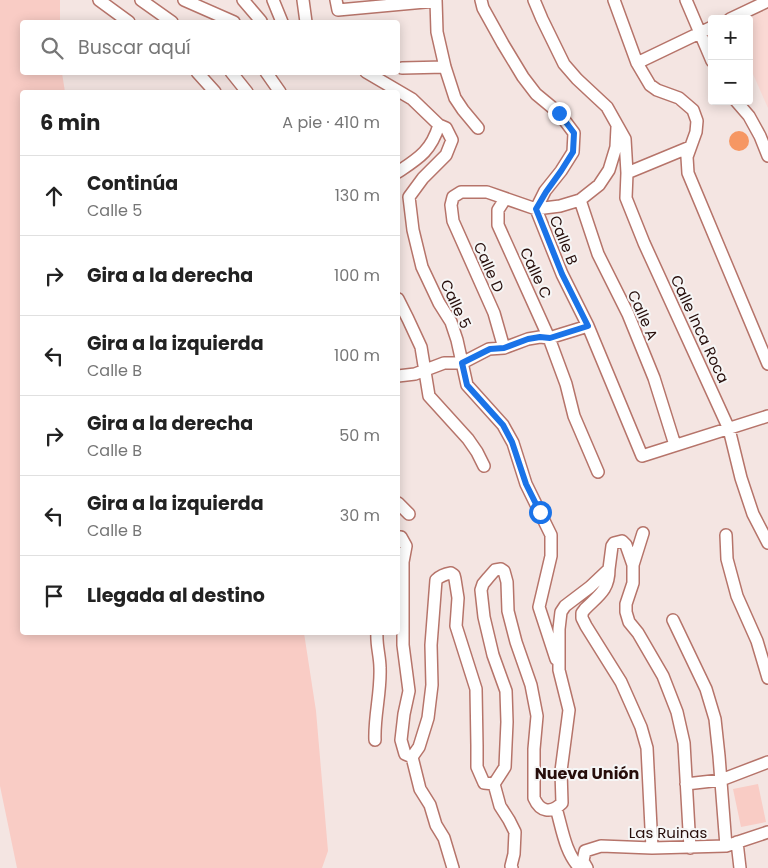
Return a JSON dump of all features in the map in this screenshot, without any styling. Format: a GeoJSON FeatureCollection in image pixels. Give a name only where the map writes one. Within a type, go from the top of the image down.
{"type":"FeatureCollection","features":[{"type":"Feature","properties":{"kind":"street"},"geometry":{"type":"LineString","coordinates":[[99,0],[126,20]]}},
{"type":"Feature","properties":{"kind":"street"},"geometry":{"type":"LineString","coordinates":[[141,0],[169,20]]}},
{"type":"Feature","properties":{"kind":"street"},"geometry":{"type":"LineString","coordinates":[[184,0],[229,20]]}},
{"type":"Feature","properties":{"kind":"street"},"geometry":{"type":"LineString","coordinates":[[243,0],[259,20]]}},
{"type":"Feature","properties":{"kind":"street"},"geometry":{"type":"LineString","coordinates":[[273,0],[281,20]]}},
{"type":"Feature","properties":{"kind":"street"},"geometry":{"type":"LineString","coordinates":[[303,0],[306,20]]}},
{"type":"Feature","properties":{"kind":"street"},"geometry":{"type":"LineString","coordinates":[[336,0],[338,10],[436,0],[438,32],[445,67],[455,98],[478,128]]}},
{"type":"Feature","properties":{"kind":"street","name":"Calle B"},"geometry":{"type":"LineString","coordinates":[[481,0],[483,8],[523,77],[536,94],[559,113],[574,133],[573,152],[536,209],[562,274],[588,326],[642,456],[675,444]]}},
{"type":"Feature","properties":{"kind":"street","name":"Calle Inca Roca"},"geometry":{"type":"LineString","coordinates":[[534,0],[564,64],[607,107],[625,139],[626,198],[644,243],[729,429],[741,478],[753,514],[768,543]]}},
{"type":"Feature","properties":{"kind":"street"},"geometry":{"type":"LineString","coordinates":[[614,0],[637,63],[650,85],[657,90],[679,98],[692,110],[697,121],[696,132],[687,158],[688,173],[768,364]]}},
{"type":"Feature","properties":{"kind":"street"},"geometry":{"type":"LineString","coordinates":[[686,0],[712,60]]}},
{"type":"Feature","properties":{"kind":"street"},"geometry":{"type":"LineString","coordinates":[[738,15],[768,1]]}},
{"type":"Feature","properties":{"kind":"street"},"geometry":{"type":"LineString","coordinates":[[637,63],[708,30]]}},
{"type":"Feature","properties":{"kind":"street"},"geometry":{"type":"LineString","coordinates":[[402,68],[445,67]]}},
{"type":"Feature","properties":{"kind":"street"},"geometry":{"type":"LineString","coordinates":[[200,75],[213,90]]}},
{"type":"Feature","properties":{"kind":"street"},"geometry":{"type":"LineString","coordinates":[[233,75],[245,90]]}},
{"type":"Feature","properties":{"kind":"street"},"geometry":{"type":"LineString","coordinates":[[268,75],[279,90]]}},
{"type":"Feature","properties":{"kind":"street","name":"Calle 5"},"geometry":{"type":"LineString","coordinates":[[371,75],[397,90]]}},
{"type":"Feature","properties":{"kind":"street","name":"Calle 5"},"geometry":{"type":"LineString","coordinates":[[400,92],[412,99],[439,125],[446,128],[452,140],[446,155],[423,178],[410,196],[413,230],[422,267],[439,303],[451,322],[467,385],[503,425],[512,442],[526,484],[551,535],[551,556],[539,607],[559,670]]}},
{"type":"Feature","properties":{"kind":"street"},"geometry":{"type":"LineString","coordinates":[[739,105],[749,116],[768,156]]}},
{"type":"Feature","properties":{"kind":"street"},"geometry":{"type":"LineString","coordinates":[[400,171],[426,152],[439,125]]}},
{"type":"Feature","properties":{"kind":"street"},"geometry":{"type":"LineString","coordinates":[[505,198],[536,209],[560,206],[580,200],[599,185],[609,170],[616,148],[617,126]]}},
{"type":"Feature","properties":{"kind":"street"},"geometry":{"type":"LineString","coordinates":[[627,173],[690,147]]}},
{"type":"Feature","properties":{"kind":"street","name":"Calle D"},"geometry":{"type":"LineString","coordinates":[[504,348],[494,313],[453,221],[451,205],[453,197],[461,192],[487,192],[505,198]]}},
{"type":"Feature","properties":{"kind":"street","name":"Calle C"},"geometry":{"type":"LineString","coordinates":[[505,198],[498,210],[498,226],[550,338],[566,384],[574,416],[598,472]]}},
{"type":"Feature","properties":{"kind":"street","name":"Calle A"},"geometry":{"type":"LineString","coordinates":[[580,200],[598,254],[628,314],[654,378],[675,444]]}},
{"type":"Feature","properties":{"kind":"street"},"geometry":{"type":"LineString","coordinates":[[400,303],[421,347],[429,396],[468,439],[484,466]]}},
{"type":"Feature","properties":{"kind":"street"},"geometry":{"type":"LineString","coordinates":[[400,376],[416,374],[444,363],[462,363],[490,349],[504,348],[528,339],[550,338],[588,326]]}},
{"type":"Feature","properties":{"kind":"street"},"geometry":{"type":"LineString","coordinates":[[675,444],[768,416]]}},
{"type":"Feature","properties":{"kind":"street"},"geometry":{"type":"LineString","coordinates":[[400,505],[409,514]]}},
{"type":"Feature","properties":{"kind":"street"},"geometry":{"type":"LineString","coordinates":[[643,533],[633,565],[632,583],[626,604],[626,612],[629,622],[638,633],[663,676],[677,712],[684,742],[690,848]]}},
{"type":"Feature","properties":{"kind":"street"},"geometry":{"type":"LineString","coordinates":[[726,535],[727,559],[737,596],[757,640],[768,678]]}},
{"type":"Feature","properties":{"kind":"street"},"geometry":{"type":"LineString","coordinates":[[400,537],[406,546],[403,562],[403,645],[409,691],[401,740],[405,754],[412,758],[420,789],[430,805],[436,825],[444,838],[453,868]]}},
{"type":"Feature","properties":{"kind":"street"},"geometry":{"type":"LineString","coordinates":[[633,565],[626,545],[622,541],[614,543],[606,588],[585,609],[582,613],[582,618],[621,682],[641,727],[647,748],[652,848]]}},
{"type":"Feature","properties":{"kind":"street"},"geometry":{"type":"LineString","coordinates":[[512,868],[515,832],[500,806],[494,784],[504,767],[507,722],[506,691],[493,655],[484,617],[481,590],[483,584],[496,570],[501,569],[504,571],[507,582],[508,611],[516,642],[531,685],[537,716],[534,750],[534,798],[537,805],[543,809],[551,810],[562,802],[561,771],[569,710],[559,670],[559,629],[563,609],[609,569]]}},
{"type":"Feature","properties":{"kind":"street"},"geometry":{"type":"LineString","coordinates":[[412,758],[419,747],[428,718],[432,685],[431,645],[436,580],[451,573],[456,579],[458,598],[456,626],[476,689],[477,767],[484,783],[494,784]]}},
{"type":"Feature","properties":{"kind":"street"},"geometry":{"type":"LineString","coordinates":[[673,620],[706,690],[713,712],[731,844],[740,868]]}},
{"type":"Feature","properties":{"kind":"street"},"geometry":{"type":"LineString","coordinates":[[375,740],[374,725],[380,669],[377,635]]}},
{"type":"Feature","properties":{"kind":"street"},"geometry":{"type":"LineString","coordinates":[[686,784],[721,780],[768,762]]}},
{"type":"Feature","properties":{"kind":"street"},"geometry":{"type":"LineString","coordinates":[[556,808],[570,853],[574,862],[580,868]]}},
{"type":"Feature","properties":{"kind":"street","name":"Las Ruinas"},"geometry":{"type":"LineString","coordinates":[[587,868],[583,861],[585,851],[601,846],[690,848],[731,844],[768,832]]}},
{"type":"Feature","properties":{"kind":"shaded area"},"geometry":{"type":"Polygon","coordinates":[[[0,0],[60,0],[60,20],[20,20],[20,75],[62,75],[65,90],[20,90],[20,635],[304,635],[316,711],[328,851],[322,868],[17,868],[0,786],[0,0]]]}},
{"type":"Feature","properties":{"kind":"shaded area"},"geometry":{"type":"Polygon","coordinates":[[[768,9],[768,108],[753,74],[753,16],[768,9]]]}},
{"type":"Feature","properties":{"kind":"shaded area"},"geometry":{"type":"Polygon","coordinates":[[[758,784],[766,822],[741,827],[733,789],[758,784]]]}},
{"type":"Feature","properties":{"kind":"building"},"geometry":{"type":"Polygon","coordinates":[[[739,131],[746,134],[749,141],[746,148],[739,151],[732,148],[729,141],[732,134],[739,131]]]}},
{"type":"Feature","properties":{"kind":"district","name":"Nueva Unión"},"geometry":{"type":"Point","coordinates":[587,773]}},
{"type":"Feature","properties":{"kind":"route"},"geometry":{"type":"LineString","coordinates":[[540,512],[526,484],[512,442],[503,425],[467,385],[462,363],[490,349],[504,348],[528,339],[550,338],[588,326],[562,274],[536,209],[573,152],[574,133],[559,113]]}}]}
